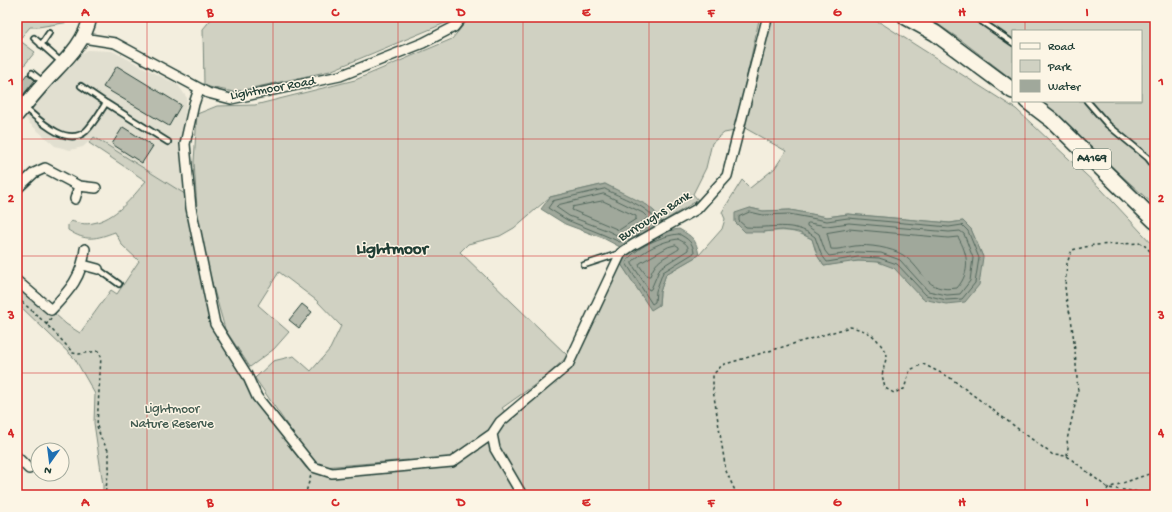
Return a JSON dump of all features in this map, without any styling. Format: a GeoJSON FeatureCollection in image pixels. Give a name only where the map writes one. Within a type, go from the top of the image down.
{"type":"FeatureCollection","features":[{"type":"Feature","properties":{"kind":"main road"},"geometry":{"type":"LineString","coordinates":[[906,17],[935,33],[1012,90]]}},
{"type":"Feature","properties":{"kind":"main road","name":"A4169"},"geometry":{"type":"LineString","coordinates":[[1028,102],[1052,120],[1155,221]]}},
{"type":"Feature","properties":{"kind":"street"},"geometry":{"type":"LineString","coordinates":[[20,111],[83,38],[90,17]]}},
{"type":"Feature","properties":{"kind":"street","name":"Lightmoor Road"},"geometry":{"type":"LineString","coordinates":[[83,38],[114,43],[208,93],[231,99],[340,76],[423,43],[454,27],[462,17]]}},
{"type":"Feature","properties":{"kind":"street","name":"Burroughs Bank"},"geometry":{"type":"LineString","coordinates":[[313,467],[332,473],[452,462],[492,434],[500,422],[568,365],[621,253],[632,245],[697,209],[727,176],[766,17]]}},
{"type":"Feature","properties":{"kind":"street"},"geometry":{"type":"LineString","coordinates":[[198,88],[185,144],[191,208],[215,324],[247,374],[257,397],[313,467]]}},
{"type":"Feature","properties":{"kind":"street"},"geometry":{"type":"LineString","coordinates":[[18,188],[34,173],[45,168],[79,186],[96,188]]}},
{"type":"Feature","properties":{"kind":"street"},"geometry":{"type":"LineString","coordinates":[[76,199],[79,186]]}},
{"type":"Feature","properties":{"kind":"street"},"geometry":{"type":"LineString","coordinates":[[17,281],[51,310],[72,288],[83,265],[85,250]]}},
{"type":"Feature","properties":{"kind":"street"},"geometry":{"type":"LineString","coordinates":[[83,265],[98,269]]}},
{"type":"Feature","properties":{"kind":"street"},"geometry":{"type":"LineString","coordinates":[[492,434],[495,449],[522,495]]}},
{"type":"Feature","properties":{"kind":"street"},"geometry":{"type":"LineString","coordinates":[[17,457],[29,469]]}},
{"type":"Feature","properties":{"kind":"lane"},"geometry":{"type":"LineString","coordinates":[[975,17],[1012,42]]}},
{"type":"Feature","properties":{"kind":"lane"},"geometry":{"type":"LineString","coordinates":[[41,45],[49,33]]}},
{"type":"Feature","properties":{"kind":"lane"},"geometry":{"type":"LineString","coordinates":[[34,38],[62,63]]}},
{"type":"Feature","properties":{"kind":"lane"},"geometry":{"type":"LineString","coordinates":[[32,73],[44,83]]}},
{"type":"Feature","properties":{"kind":"lane"},"geometry":{"type":"LineString","coordinates":[[81,86],[168,142]]}},
{"type":"Feature","properties":{"kind":"lane"},"geometry":{"type":"LineString","coordinates":[[1088,102],[1108,125],[1148,158],[1155,167]]}},
{"type":"Feature","properties":{"kind":"lane"},"geometry":{"type":"LineString","coordinates":[[20,111],[63,135],[72,136],[85,132],[106,103]]}},
{"type":"Feature","properties":{"kind":"lane"},"geometry":{"type":"LineString","coordinates":[[584,265],[621,253]]}},
{"type":"Feature","properties":{"kind":"lane"},"geometry":{"type":"LineString","coordinates":[[98,269],[119,284]]}},
{"type":"Feature","properties":{"kind":"path"},"geometry":{"type":"LineString","coordinates":[[1067,456],[1067,440],[1078,392],[1071,317],[1067,304],[1065,287],[1067,263],[1072,250],[1094,246],[1142,243],[1155,256]]}},
{"type":"Feature","properties":{"kind":"path"},"geometry":{"type":"LineString","coordinates":[[17,298],[32,310],[73,353],[79,354],[98,351],[101,356],[97,426],[101,438],[109,452],[109,468],[105,495]]}},
{"type":"Feature","properties":{"kind":"path"},"geometry":{"type":"LineString","coordinates":[[737,495],[726,471],[713,390],[713,375],[722,365],[850,327],[862,329],[878,339],[887,355],[882,376],[885,388],[894,393],[904,389],[910,370],[923,364],[949,377],[1053,455],[1067,456],[1108,488],[1155,494]]}},
{"type":"Feature","properties":{"kind":"path"},"geometry":{"type":"LineString","coordinates":[[303,495],[306,492],[313,467]]}},
{"type":"Feature","properties":{"kind":"path"},"geometry":{"type":"LineString","coordinates":[[1104,495],[1108,488],[1155,472]]}},
{"type":"Feature","properties":{"kind":"shaded area"},"geometry":{"type":"Polygon","coordinates":[[[88,50],[112,51],[178,85],[187,98],[181,145],[188,196],[94,137],[83,147],[70,150],[55,146],[29,123],[24,116],[72,59],[88,50]]]}},
{"type":"Feature","properties":{"kind":"green space"},"geometry":{"type":"Polygon","coordinates":[[[17,17],[77,17],[76,21],[30,27],[19,40],[35,52],[17,74],[17,17]]]}},
{"type":"Feature","properties":{"kind":"green space"},"geometry":{"type":"Polygon","coordinates":[[[213,17],[454,17],[450,21],[330,71],[234,92],[204,86],[203,29],[213,17]]]}},
{"type":"Feature","properties":{"kind":"green space","name":"Lightmoor Nature Reserve"},"geometry":{"type":"Polygon","coordinates":[[[470,17],[757,17],[759,20],[735,131],[724,133],[712,143],[706,168],[693,194],[698,200],[662,222],[655,212],[605,184],[550,197],[514,228],[500,236],[468,244],[460,252],[568,356],[543,379],[502,408],[510,418],[570,370],[621,264],[651,309],[659,305],[660,292],[666,274],[699,255],[722,229],[725,219],[722,212],[742,180],[750,188],[775,168],[786,151],[743,127],[771,17],[868,17],[881,23],[1016,109],[1101,189],[1155,247],[1155,495],[103,495],[103,485],[94,423],[95,394],[75,359],[17,303],[17,287],[22,288],[51,315],[54,313],[66,324],[80,333],[111,290],[117,294],[139,261],[122,245],[115,232],[97,238],[86,238],[74,234],[68,230],[68,225],[71,221],[82,224],[90,224],[109,217],[122,207],[146,181],[89,143],[94,137],[188,196],[197,259],[207,311],[214,329],[223,347],[245,380],[246,386],[255,401],[306,468],[334,478],[425,466],[408,460],[323,467],[309,457],[255,378],[273,361],[294,356],[311,371],[330,349],[341,326],[316,300],[279,272],[258,305],[289,332],[274,349],[250,367],[225,329],[205,258],[197,208],[194,162],[197,114],[217,106],[255,105],[355,80],[452,39],[470,17]],[[750,208],[763,232],[788,231],[799,233],[812,239],[817,255],[824,266],[859,261],[886,264],[898,269],[923,299],[983,257],[971,229],[963,221],[950,223],[848,214],[827,217],[790,210],[763,211],[750,208]]]}},
{"type":"Feature","properties":{"kind":"green space"},"geometry":{"type":"Polygon","coordinates":[[[927,17],[1155,17],[1155,206],[1041,102],[1142,102],[1142,30],[1012,30],[1012,79],[961,40],[927,17]]]}},
{"type":"Feature","properties":{"kind":"water"},"geometry":{"type":"Polygon","coordinates":[[[605,184],[647,205],[655,212],[662,222],[620,247],[603,238],[565,224],[541,209],[550,197],[605,184]]]}},
{"type":"Feature","properties":{"kind":"water"},"geometry":{"type":"Polygon","coordinates":[[[750,208],[763,211],[790,210],[827,217],[848,214],[950,223],[963,221],[971,229],[983,257],[979,285],[965,302],[946,304],[923,299],[894,268],[878,262],[858,261],[824,266],[817,255],[812,239],[798,232],[782,230],[745,232],[735,222],[735,213],[750,208]]]}},
{"type":"Feature","properties":{"kind":"water"},"geometry":{"type":"Polygon","coordinates":[[[679,229],[693,239],[697,245],[699,255],[666,274],[660,292],[659,305],[651,310],[621,264],[624,256],[630,251],[663,232],[679,229]]]}},
{"type":"Feature","properties":{"kind":"building"},"geometry":{"type":"Polygon","coordinates":[[[117,66],[181,105],[169,126],[103,87],[117,66]]]}},
{"type":"Feature","properties":{"kind":"building"},"geometry":{"type":"Polygon","coordinates":[[[27,74],[35,80],[23,95],[17,90],[17,87],[27,74]]]}},
{"type":"Feature","properties":{"kind":"building"},"geometry":{"type":"Polygon","coordinates":[[[123,127],[153,146],[142,163],[112,144],[123,127]]]}},
{"type":"Feature","properties":{"kind":"building"},"geometry":{"type":"Polygon","coordinates":[[[302,304],[312,312],[299,328],[289,320],[302,304]]]}},
{"type":"Feature","properties":{"kind":"district","name":"Lightmoor"},"geometry":{"type":"Point","coordinates":[392,250]}}]}
